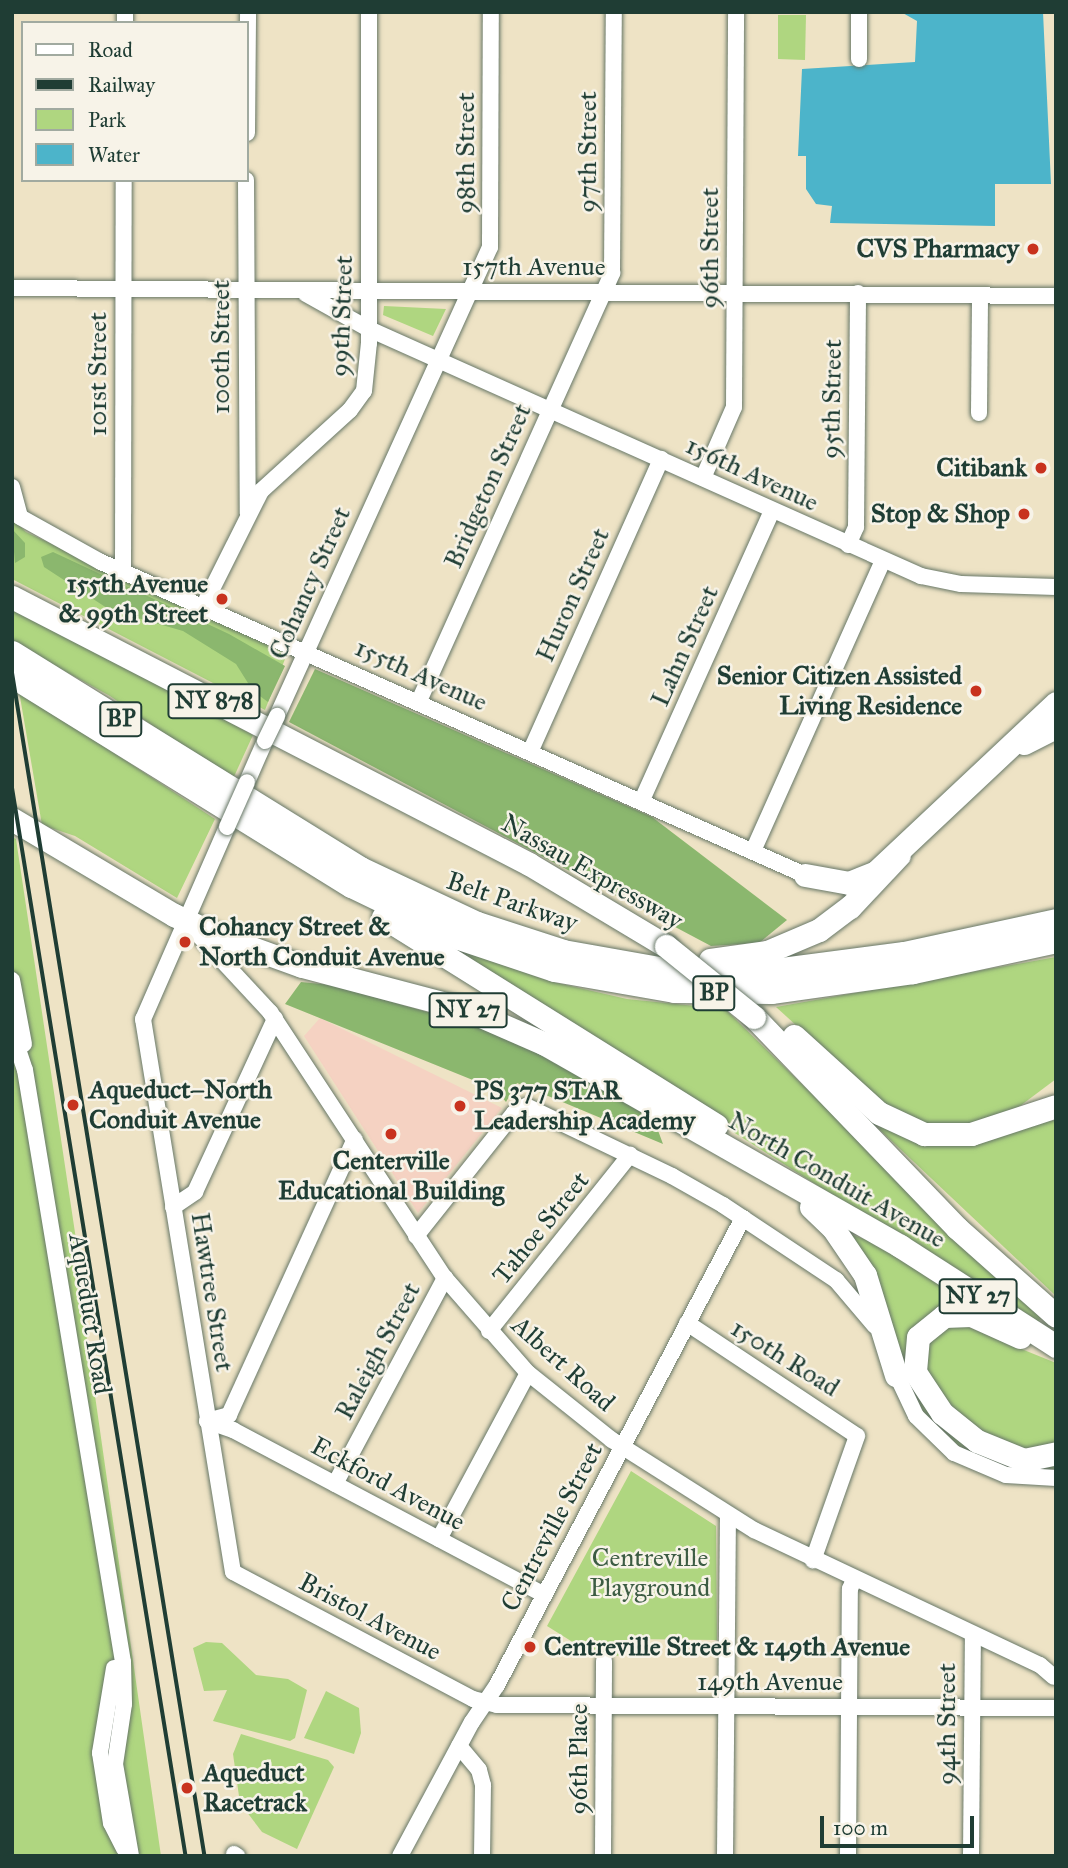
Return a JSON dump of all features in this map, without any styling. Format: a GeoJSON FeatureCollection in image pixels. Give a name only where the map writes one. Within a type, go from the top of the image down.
{"type":"FeatureCollection","features":[{"type":"Feature","properties":{"kind":"highway","name":"Nassau Expressway"},"geometry":{"type":"LineString","coordinates":[[12,597],[615,912],[675,946],[762,1016],[957,1228],[1056,1316]]}},
{"type":"Feature","properties":{"kind":"highway","name":"Belt Parkway"},"geometry":{"type":"LineString","coordinates":[[12,652],[320,846],[444,909],[511,936],[580,956],[714,973],[778,971],[886,956],[1056,920]]}},
{"type":"Feature","properties":{"kind":"highway","name":"Belt Parkway"},"geometry":{"type":"LineString","coordinates":[[12,676],[298,857],[404,914],[497,953],[575,975],[674,991],[742,993],[834,985],[1056,941]]}},
{"type":"Feature","properties":{"kind":"highway"},"geometry":{"type":"LineString","coordinates":[[444,909],[591,947],[693,960],[777,949],[836,919],[1056,703]]}},
{"type":"Feature","properties":{"kind":"highway"},"geometry":{"type":"LineString","coordinates":[[988,770],[1056,727]]}},
{"type":"Feature","properties":{"kind":"highway","name":"North Conduit Avenue"},"geometry":{"type":"LineString","coordinates":[[12,819],[184,920],[273,957],[446,1002],[503,1023],[900,1246],[1056,1346]]}},
{"type":"Feature","properties":{"kind":"highway"},"geometry":{"type":"LineString","coordinates":[[805,875],[855,882],[899,855]]}},
{"type":"Feature","properties":{"kind":"highway"},"geometry":{"type":"LineString","coordinates":[[298,857],[375,912],[842,1204],[900,1246]]}},
{"type":"Feature","properties":{"kind":"highway"},"geometry":{"type":"LineString","coordinates":[[805,875],[835,897],[836,919]]}},
{"type":"Feature","properties":{"kind":"highway"},"geometry":{"type":"LineString","coordinates":[[762,1016],[879,1113],[904,1128],[953,1136],[1056,1107]]}},
{"type":"Feature","properties":{"kind":"highway"},"geometry":{"type":"LineString","coordinates":[[1012,1119],[1056,1089]]}},
{"type":"Feature","properties":{"kind":"highway"},"geometry":{"type":"LineString","coordinates":[[730,1152],[818,1213],[847,1246],[869,1284],[896,1375]]}},
{"type":"Feature","properties":{"kind":"highway"},"geometry":{"type":"LineString","coordinates":[[1056,1353],[959,1314],[926,1326],[916,1342],[913,1359],[930,1398],[977,1441],[1024,1460],[1056,1453]]}},
{"type":"Feature","properties":{"kind":"street","name":"99th Street"},"geometry":{"type":"LineString","coordinates":[[204,605],[261,491],[350,410],[364,391],[369,329],[369,12]]}},
{"type":"Feature","properties":{"kind":"street","name":"98th Street"},"geometry":{"type":"LineString","coordinates":[[470,290],[490,247],[491,12]]}},
{"type":"Feature","properties":{"kind":"street","name":"97th Street"},"geometry":{"type":"LineString","coordinates":[[603,291],[612,273],[614,12]]}},
{"type":"Feature","properties":{"kind":"street","name":"96th Street"},"geometry":{"type":"LineString","coordinates":[[703,478],[734,407],[736,12]]}},
{"type":"Feature","properties":{"kind":"street"},"geometry":{"type":"LineString","coordinates":[[859,12],[859,59]]}},
{"type":"Feature","properties":{"kind":"street","name":"101st Street"},"geometry":{"type":"LineString","coordinates":[[123,568],[124,182]]}},
{"type":"Feature","properties":{"kind":"street","name":"100th Street"},"geometry":{"type":"LineString","coordinates":[[246,182],[248,513]]}},
{"type":"Feature","properties":{"kind":"street","name":"157th Avenue"},"geometry":{"type":"LineString","coordinates":[[12,288],[1056,296]]}},
{"type":"Feature","properties":{"kind":"street","name":"Cohancy Street"},"geometry":{"type":"LineString","coordinates":[[143,1019],[184,920],[470,290]]}},
{"type":"Feature","properties":{"kind":"street"},"geometry":{"type":"LineString","coordinates":[[300,291],[369,329],[439,360]]}},
{"type":"Feature","properties":{"kind":"street","name":"Bridgeton Street"},"geometry":{"type":"LineString","coordinates":[[419,701],[603,291]]}},
{"type":"Feature","properties":{"kind":"street","name":"95th Street"},"geometry":{"type":"LineString","coordinates":[[848,545],[856,527],[858,293]]}},
{"type":"Feature","properties":{"kind":"street"},"geometry":{"type":"LineString","coordinates":[[979,413],[980,295]]}},
{"type":"Feature","properties":{"kind":"street","name":"156th Avenue"},"geometry":{"type":"LineString","coordinates":[[439,360],[883,561],[948,582],[1056,587]]}},
{"type":"Feature","properties":{"kind":"street","name":"Huron Street"},"geometry":{"type":"LineString","coordinates":[[531,750],[661,459]]}},
{"type":"Feature","properties":{"kind":"street","name":"155th Avenue"},"geometry":{"type":"LineString","coordinates":[[12,487],[20,517],[101,562],[123,568],[805,875]]}},
{"type":"Feature","properties":{"kind":"street","name":"Lahn Street"},"geometry":{"type":"LineString","coordinates":[[642,800],[772,510]]}},
{"type":"Feature","properties":{"kind":"street"},"geometry":{"type":"LineString","coordinates":[[753,851],[883,561]]}},
{"type":"Feature","properties":{"kind":"street","name":"Albert Road"},"geometry":{"type":"LineString","coordinates":[[184,920],[275,1019],[445,1278],[528,1373],[622,1446],[728,1515],[813,1560],[1040,1665],[1054,1677]]}},
{"type":"Feature","properties":{"kind":"street","name":"Aqueduct Road"},"geometry":{"type":"LineString","coordinates":[[12,980],[124,1676],[117,1751],[130,1856]]}},
{"type":"Feature","properties":{"kind":"street","name":"Hawtree Street"},"geometry":{"type":"LineString","coordinates":[[143,1019],[233,1572]]}},
{"type":"Feature","properties":{"kind":"street"},"geometry":{"type":"LineString","coordinates":[[173,1207],[188,1202],[196,1191],[275,1019]]}},
{"type":"Feature","properties":{"kind":"street","name":"Aqueduct Road"},"geometry":{"type":"LineString","coordinates":[[12,1031],[25,1070]]}},
{"type":"Feature","properties":{"kind":"street"},"geometry":{"type":"LineString","coordinates":[[416,1236],[522,1106],[630,1155],[743,1218],[845,1288],[877,1329],[916,1416],[954,1453],[1006,1475],[1056,1478]]}},
{"type":"Feature","properties":{"kind":"street"},"geometry":{"type":"LineString","coordinates":[[207,1421],[229,1415],[355,1139]]}},
{"type":"Feature","properties":{"kind":"street","name":"Tahoe Street"},"geometry":{"type":"LineString","coordinates":[[489,1331],[630,1155]]}},
{"type":"Feature","properties":{"kind":"street","name":"Centreville Street"},"geometry":{"type":"LineString","coordinates":[[400,1856],[544,1595],[743,1218]]}},
{"type":"Feature","properties":{"kind":"street","name":"Raleigh Street"},"geometry":{"type":"LineString","coordinates":[[335,1484],[445,1278]]}},
{"type":"Feature","properties":{"kind":"street","name":"150th Road"},"geometry":{"type":"LineString","coordinates":[[687,1323],[857,1436],[813,1560]]}},
{"type":"Feature","properties":{"kind":"street"},"geometry":{"type":"LineString","coordinates":[[439,1539],[528,1373]]}},
{"type":"Feature","properties":{"kind":"street","name":"Eckford Avenue"},"geometry":{"type":"LineString","coordinates":[[207,1421],[335,1484],[544,1595]]}},
{"type":"Feature","properties":{"kind":"street"},"geometry":{"type":"LineString","coordinates":[[725,1856],[728,1515]]}},
{"type":"Feature","properties":{"kind":"street","name":"Aqueduct Road"},"geometry":{"type":"LineString","coordinates":[[105,1565],[103,1594],[114,1675],[100,1753],[113,1829],[130,1856]]}},
{"type":"Feature","properties":{"kind":"street","name":"Bristol Avenue"},"geometry":{"type":"LineString","coordinates":[[233,1572],[485,1702]]}},
{"type":"Feature","properties":{"kind":"street"},"geometry":{"type":"LineString","coordinates":[[848,1856],[849,1707],[854,1579]]}},
{"type":"Feature","properties":{"kind":"street","name":"94th Street"},"geometry":{"type":"LineString","coordinates":[[971,1856],[973,1635]]}},
{"type":"Feature","properties":{"kind":"street","name":"96th Place"},"geometry":{"type":"LineString","coordinates":[[603,1856],[604,1661]]}},
{"type":"Feature","properties":{"kind":"street","name":"149th Avenue"},"geometry":{"type":"LineString","coordinates":[[485,1702],[604,1706],[1056,1708]]}},
{"type":"Feature","properties":{"kind":"street"},"geometry":{"type":"LineString","coordinates":[[459,1746],[479,1770],[482,1785],[482,1856]]}},
{"type":"Feature","properties":{"kind":"shaded area"},"geometry":{"type":"Polygon","coordinates":[[[320,1018],[502,1108],[418,1213],[304,1036],[320,1018]]]}},
{"type":"Feature","properties":{"kind":"green space"},"geometry":{"type":"Polygon","coordinates":[[[778,15],[806,15],[805,60],[778,59],[778,15]]]}},
{"type":"Feature","properties":{"kind":"green space"},"geometry":{"type":"Polygon","coordinates":[[[384,306],[446,309],[433,336],[383,315],[384,306]]]}},
{"type":"Feature","properties":{"kind":"green space"},"geometry":{"type":"Polygon","coordinates":[[[12,518],[26,532],[287,654],[265,710],[12,579],[12,518]]]}},
{"type":"Feature","properties":{"kind":"green space"},"geometry":{"type":"Polygon","coordinates":[[[12,529],[25,543],[25,557],[15,563],[12,529]]]}},
{"type":"Feature","properties":{"kind":"green space"},"geometry":{"type":"Polygon","coordinates":[[[53,552],[229,634],[285,666],[268,702],[253,691],[236,664],[183,631],[110,610],[44,567],[41,557],[53,552]]]}},
{"type":"Feature","properties":{"kind":"green space"},"geometry":{"type":"Polygon","coordinates":[[[12,606],[253,735],[232,781],[110,696],[12,642],[12,606]]]}},
{"type":"Feature","properties":{"kind":"green space"},"geometry":{"type":"Polygon","coordinates":[[[315,669],[652,817],[787,920],[759,943],[711,946],[289,722],[315,669]]]}},
{"type":"Feature","properties":{"kind":"green space"},"geometry":{"type":"Polygon","coordinates":[[[19,691],[215,819],[177,898],[75,836],[42,825],[19,691]]]}},
{"type":"Feature","properties":{"kind":"green space","name":"Aqueduct Racetrack"},"geometry":{"type":"Polygon","coordinates":[[[12,837],[16,839],[86,1306],[85,1326],[161,1856],[12,1856],[12,837]]]}},
{"type":"Feature","properties":{"kind":"green space"},"geometry":{"type":"Polygon","coordinates":[[[458,949],[549,981],[627,999],[725,1009],[1041,1318],[1036,1324],[456,956],[458,949]]]}},
{"type":"Feature","properties":{"kind":"green space"},"geometry":{"type":"Polygon","coordinates":[[[1056,957],[1056,1079],[1016,1109],[974,1127],[932,1128],[897,1117],[776,1007],[1056,957]]]}},
{"type":"Feature","properties":{"kind":"green space"},"geometry":{"type":"Polygon","coordinates":[[[301,982],[331,985],[506,1034],[652,1114],[663,1144],[517,1083],[506,1102],[495,1089],[285,1004],[301,982]]]}},
{"type":"Feature","properties":{"kind":"green space"},"geometry":{"type":"Polygon","coordinates":[[[1056,1120],[1056,1296],[879,1129],[883,1123],[1022,1125],[1056,1120]]]}},
{"type":"Feature","properties":{"kind":"green space"},"geometry":{"type":"Polygon","coordinates":[[[849,1234],[876,1243],[979,1309],[910,1337],[959,1437],[1056,1459],[1056,1469],[1010,1467],[978,1457],[954,1443],[928,1418],[913,1398],[849,1234]]]}},
{"type":"Feature","properties":{"kind":"green space"},"geometry":{"type":"Polygon","coordinates":[[[963,1325],[1056,1363],[1056,1444],[1006,1451],[945,1407],[924,1365],[927,1346],[944,1329],[963,1325]]]}},
{"type":"Feature","properties":{"kind":"green space","name":"Centreville Playground"},"geometry":{"type":"Polygon","coordinates":[[[631,1471],[716,1526],[717,1640],[631,1639],[618,1656],[579,1646],[547,1626],[631,1471]]]}},
{"type":"Feature","properties":{"kind":"green space"},"geometry":{"type":"Polygon","coordinates":[[[206,1642],[222,1643],[256,1675],[288,1679],[307,1690],[295,1738],[290,1741],[213,1721],[227,1690],[204,1691],[193,1648],[206,1642]]]}},
{"type":"Feature","properties":{"kind":"green space"},"geometry":{"type":"Polygon","coordinates":[[[326,1691],[359,1708],[361,1733],[354,1754],[304,1738],[326,1691]]]}},
{"type":"Feature","properties":{"kind":"green space"},"geometry":{"type":"Polygon","coordinates":[[[241,1734],[328,1760],[334,1767],[297,1849],[262,1832],[240,1803],[233,1754],[241,1734]]]}},
{"type":"Feature","properties":{"kind":"water"},"geometry":{"type":"Polygon","coordinates":[[[901,12],[1043,12],[1051,184],[995,184],[995,226],[830,223],[832,206],[816,204],[806,189],[806,156],[798,156],[802,69],[915,62],[917,21],[901,12]]]}},
{"type":"Feature","properties":{"kind":"railway"},"geometry":{"type":"LineString","coordinates":[[12,670],[205,1856]]}},
{"type":"Feature","properties":{"kind":"railway"},"geometry":{"type":"LineString","coordinates":[[12,785],[186,1856]]}},
{"type":"Feature","properties":{"kind":"place","name":"CVS Pharmacy"},"geometry":{"type":"Point","coordinates":[1033,249]}},
{"type":"Feature","properties":{"kind":"place","name":"Citibank"},"geometry":{"type":"Point","coordinates":[1041,468]}},
{"type":"Feature","properties":{"kind":"place","name":"Stop & Shop"},"geometry":{"type":"Point","coordinates":[1024,514]}},
{"type":"Feature","properties":{"kind":"place","name":"155th Avenue & 99th Street"},"geometry":{"type":"Point","coordinates":[222,599]}},
{"type":"Feature","properties":{"kind":"place","name":"Senior Citizen Assisted Living Residence"},"geometry":{"type":"Point","coordinates":[976,691]}},
{"type":"Feature","properties":{"kind":"place","name":"Cohancy Street & North Conduit Avenue"},"geometry":{"type":"Point","coordinates":[185,942]}},
{"type":"Feature","properties":{"kind":"place","name":"Aqueduct–North Conduit Avenue"},"geometry":{"type":"Point","coordinates":[73,1105]}},
{"type":"Feature","properties":{"kind":"place","name":"PS 377 STAR Leadership Academy"},"geometry":{"type":"Point","coordinates":[460,1106]}},
{"type":"Feature","properties":{"kind":"place","name":"Centerville Educational Building"},"geometry":{"type":"Point","coordinates":[391,1134]}},
{"type":"Feature","properties":{"kind":"place","name":"Centreville Street & 149th Avenue"},"geometry":{"type":"Point","coordinates":[530,1647]}},
{"type":"Feature","properties":{"kind":"place","name":"Aqueduct Racetrack"},"geometry":{"type":"Point","coordinates":[187,1788]}}]}
